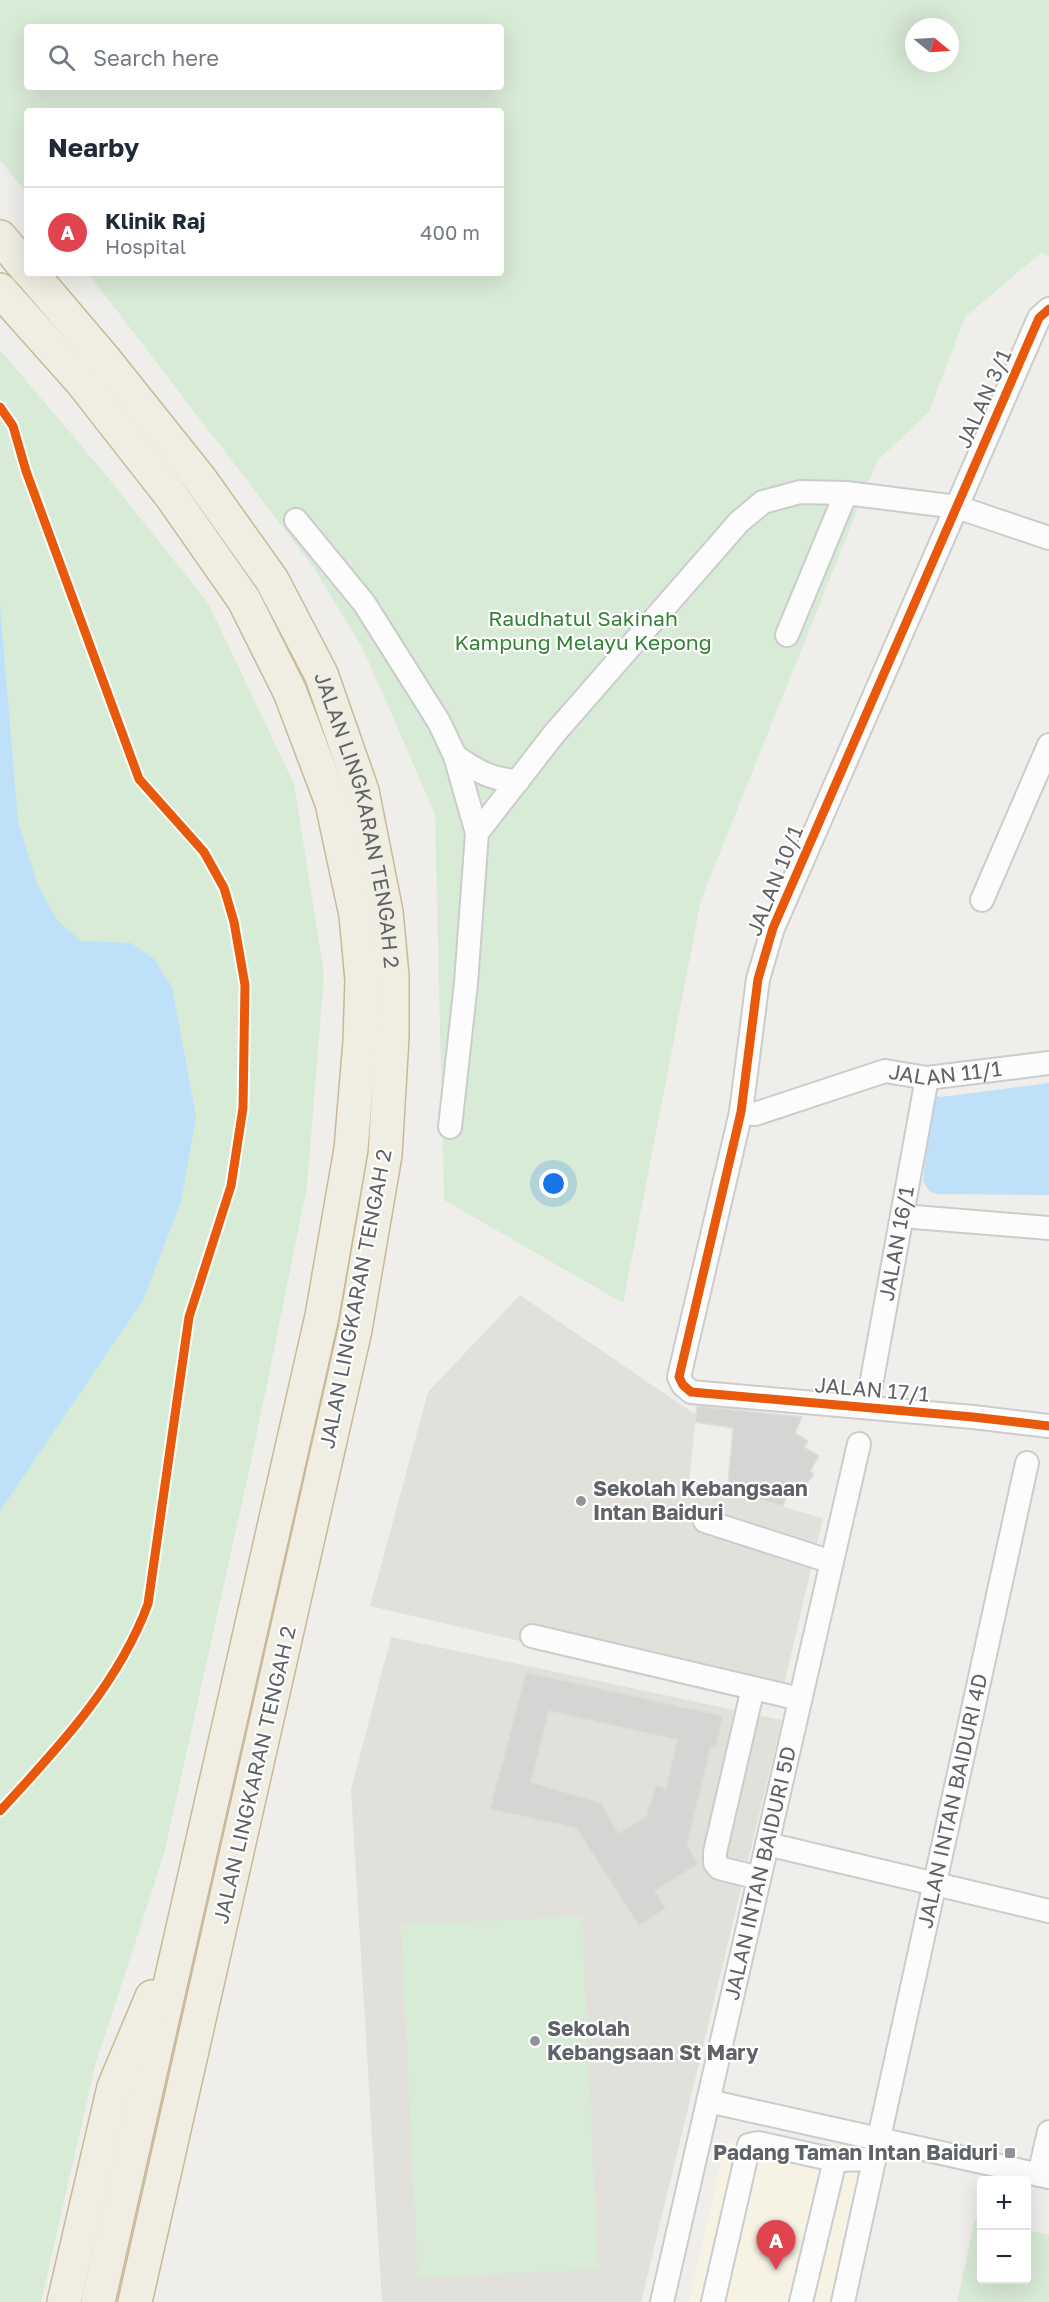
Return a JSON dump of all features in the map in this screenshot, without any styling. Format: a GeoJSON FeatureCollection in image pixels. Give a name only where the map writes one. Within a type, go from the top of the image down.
{"type":"FeatureCollection","features":[{"type":"Feature","properties":{"kind":"highway"},"geometry":{"type":"LineString","coordinates":[[0,237],[24,265]]}},
{"type":"Feature","properties":{"kind":"highway","name":"JALAN LINGKARAN TENGAH 2"},"geometry":{"type":"LineString","coordinates":[[34,276],[105,360],[200,479],[272,580],[321,674],[362,791],[386,912],[392,976],[392,1037],[385,1155],[355,1330],[135,2302]]}},
{"type":"Feature","properties":{"kind":"highway","name":"JALAN LINGKARAN TENGAH 2"},"geometry":{"type":"LineString","coordinates":[[0,290],[82,382],[172,497],[244,600],[290,692],[332,803],[356,915],[362,1000],[351,1149],[322,1316],[98,2302]]}},
{"type":"Feature","properties":{"kind":"highway"},"geometry":{"type":"LineString","coordinates":[[64,2302],[114,2086],[186,1915]]}},
{"type":"Feature","properties":{"kind":"street","name":"JALAN 3/1"},"geometry":{"type":"LineString","coordinates":[[957,507],[1039,318],[1049,309]]}},
{"type":"Feature","properties":{"kind":"street"},"geometry":{"type":"LineString","coordinates":[[477,833],[554,734],[739,522],[764,502],[800,492],[846,493],[957,507],[1049,538]]}},
{"type":"Feature","properties":{"kind":"street"},"geometry":{"type":"LineString","coordinates":[[787,635],[846,493]]}},
{"type":"Feature","properties":{"kind":"street","name":"JALAN 10/1"},"geometry":{"type":"LineString","coordinates":[[691,1392],[683,1385],[680,1377],[741,1112],[758,979],[773,928],[957,507]]}},
{"type":"Feature","properties":{"kind":"street"},"geometry":{"type":"LineString","coordinates":[[297,520],[364,603],[439,722],[455,756],[477,833],[466,983],[450,1127]]}},
{"type":"Feature","properties":{"kind":"street"},"geometry":{"type":"LineString","coordinates":[[982,900],[1049,745]]}},
{"type":"Feature","properties":{"kind":"street"},"geometry":{"type":"LineString","coordinates":[[455,756],[481,774],[500,780],[518,781]]}},
{"type":"Feature","properties":{"kind":"street","name":"JALAN 11/1"},"geometry":{"type":"LineString","coordinates":[[741,1112],[754,1114],[885,1071],[927,1078],[1049,1063]]}},
{"type":"Feature","properties":{"kind":"street","name":"JALAN 16/1"},"geometry":{"type":"LineString","coordinates":[[867,1407],[927,1078]]}},
{"type":"Feature","properties":{"kind":"street"},"geometry":{"type":"LineString","coordinates":[[902,1216],[1049,1228]]}},
{"type":"Feature","properties":{"kind":"street","name":"JALAN 17/1"},"geometry":{"type":"LineString","coordinates":[[691,1392],[1049,1426]]}},
{"type":"Feature","properties":{"kind":"street","name":"JALAN INTAN BAIDURI 5D"},"geometry":{"type":"LineString","coordinates":[[662,2302],[859,1444]]}},
{"type":"Feature","properties":{"kind":"street","name":"JALAN INTAN BAIDURI 4D"},"geometry":{"type":"LineString","coordinates":[[843,2302],[1028,1463]]}},
{"type":"Feature","properties":{"kind":"street"},"geometry":{"type":"LineString","coordinates":[[705,1521],[831,1563]]}},
{"type":"Feature","properties":{"kind":"street"},"geometry":{"type":"LineString","coordinates":[[532,1636],[800,1699]]}},
{"type":"Feature","properties":{"kind":"street"},"geometry":{"type":"LineString","coordinates":[[753,1688],[715,1852],[715,1863],[719,1868],[759,1878]]}},
{"type":"Feature","properties":{"kind":"street"},"geometry":{"type":"LineString","coordinates":[[767,1844],[1049,1911]]}},
{"type":"Feature","properties":{"kind":"street"},"geometry":{"type":"LineString","coordinates":[[708,2102],[875,2149],[1044,2176],[1049,2132]]}},
{"type":"Feature","properties":{"kind":"street"},"geometry":{"type":"LineString","coordinates":[[713,2302],[749,2145],[758,2143],[835,2160],[875,2149]]}},
{"type":"Feature","properties":{"kind":"street"},"geometry":{"type":"LineString","coordinates":[[801,2302],[835,2160]]}},
{"type":"Feature","properties":{"kind":"shaded area","name":"Sekolah Kebangsaan Intan Baiduri"},"geometry":{"type":"Polygon","coordinates":[[[520,1295],[696,1415],[689,1480],[823,1518],[780,1702],[370,1606],[428,1392],[520,1295]]]}},
{"type":"Feature","properties":{"kind":"shaded area","name":"Sekolah Kebangsaan St Mary"},"geometry":{"type":"Polygon","coordinates":[[[391,1637],[782,1720],[641,2302],[382,2302],[351,1790],[391,1637]]]}},
{"type":"Feature","properties":{"kind":"shaded area"},"geometry":{"type":"Polygon","coordinates":[[[752,2129],[885,2156],[851,2302],[689,2302],[725,2145],[752,2129]]]}},
{"type":"Feature","properties":{"kind":"green space","name":"Raudhatul Sakinah Kampung Melayu Kepong"},"geometry":{"type":"Polygon","coordinates":[[[0,0],[1049,0],[1049,256],[1041,253],[965,317],[929,412],[877,461],[701,900],[623,1303],[444,1200],[435,814],[364,651],[314,568],[90,276],[504,276],[504,108],[24,108],[24,190],[0,160],[0,0]]]}},
{"type":"Feature","properties":{"kind":"green space"},"geometry":{"type":"Polygon","coordinates":[[[0,350],[101,469],[208,603],[294,784],[324,974],[307,1187],[251,1462],[164,1854],[95,2066],[41,2302],[0,2302],[0,350]]]}},
{"type":"Feature","properties":{"kind":"green space"},"geometry":{"type":"Polygon","coordinates":[[[582,1916],[598,2269],[418,2278],[401,1925],[582,1916]]]}},
{"type":"Feature","properties":{"kind":"green space"},"geometry":{"type":"Polygon","coordinates":[[[975,2219],[977,2220],[977,2284],[1031,2284],[1031,2231],[1049,2235],[1049,2302],[957,2302],[975,2219]]]}},
{"type":"Feature","properties":{"kind":"water"},"geometry":{"type":"Polygon","coordinates":[[[0,605],[18,821],[37,884],[57,920],[81,941],[131,943],[154,959],[172,987],[196,1116],[181,1202],[143,1300],[0,1511],[0,605]]]}},
{"type":"Feature","properties":{"kind":"water"},"geometry":{"type":"Polygon","coordinates":[[[1049,1083],[1049,1195],[937,1194],[929,1191],[923,1181],[930,1110],[934,1095],[941,1097],[1049,1083]]]}},
{"type":"Feature","properties":{"kind":"building"},"geometry":{"type":"Polygon","coordinates":[[[697,1406],[802,1417],[795,1433],[808,1441],[804,1447],[819,1456],[810,1471],[814,1474],[805,1486],[801,1483],[792,1493],[788,1491],[783,1506],[744,1495],[746,1486],[728,1484],[733,1428],[695,1422],[697,1406]]]}},
{"type":"Feature","properties":{"kind":"building"},"geometry":{"type":"Polygon","coordinates":[[[526,1672],[723,1716],[716,1748],[711,1747],[687,1844],[698,1864],[655,1891],[666,1908],[639,1926],[576,1828],[490,1809],[526,1672]],[[549,1711],[531,1782],[601,1803],[618,1833],[646,1817],[656,1785],[666,1788],[677,1740],[549,1711]]]}},
{"type":"Feature","properties":{"kind":"cycle path"},"geometry":{"type":"LineString","coordinates":[[1049,309],[1039,318],[773,928],[758,979],[741,1112],[679,1377],[683,1385],[691,1392],[1049,1426]]}},
{"type":"Feature","properties":{"kind":"cycle path"},"geometry":{"type":"LineString","coordinates":[[0,407],[13,426],[26,471],[139,779],[204,852],[224,888],[234,922],[245,985],[243,1108],[231,1186],[189,1317],[148,1604],[135,1634],[103,1688],[64,1739],[0,1811]]}},
{"type":"Feature","properties":{"kind":"place","name":"Sekolah Kebangsaan Intan Baiduri"},"geometry":{"type":"Point","coordinates":[581,1501]}},
{"type":"Feature","properties":{"kind":"place","name":"Sekolah Kebangsaan St Mary"},"geometry":{"type":"Point","coordinates":[535,2041]}},
{"type":"Feature","properties":{"kind":"place","name":"Padang Taman Intan Baiduri"},"geometry":{"type":"Point","coordinates":[1010,2153]}},
{"type":"Feature","properties":{"kind":"place","name":"Klinik Raj"},"geometry":{"type":"Point","coordinates":[776,2270]}}]}
